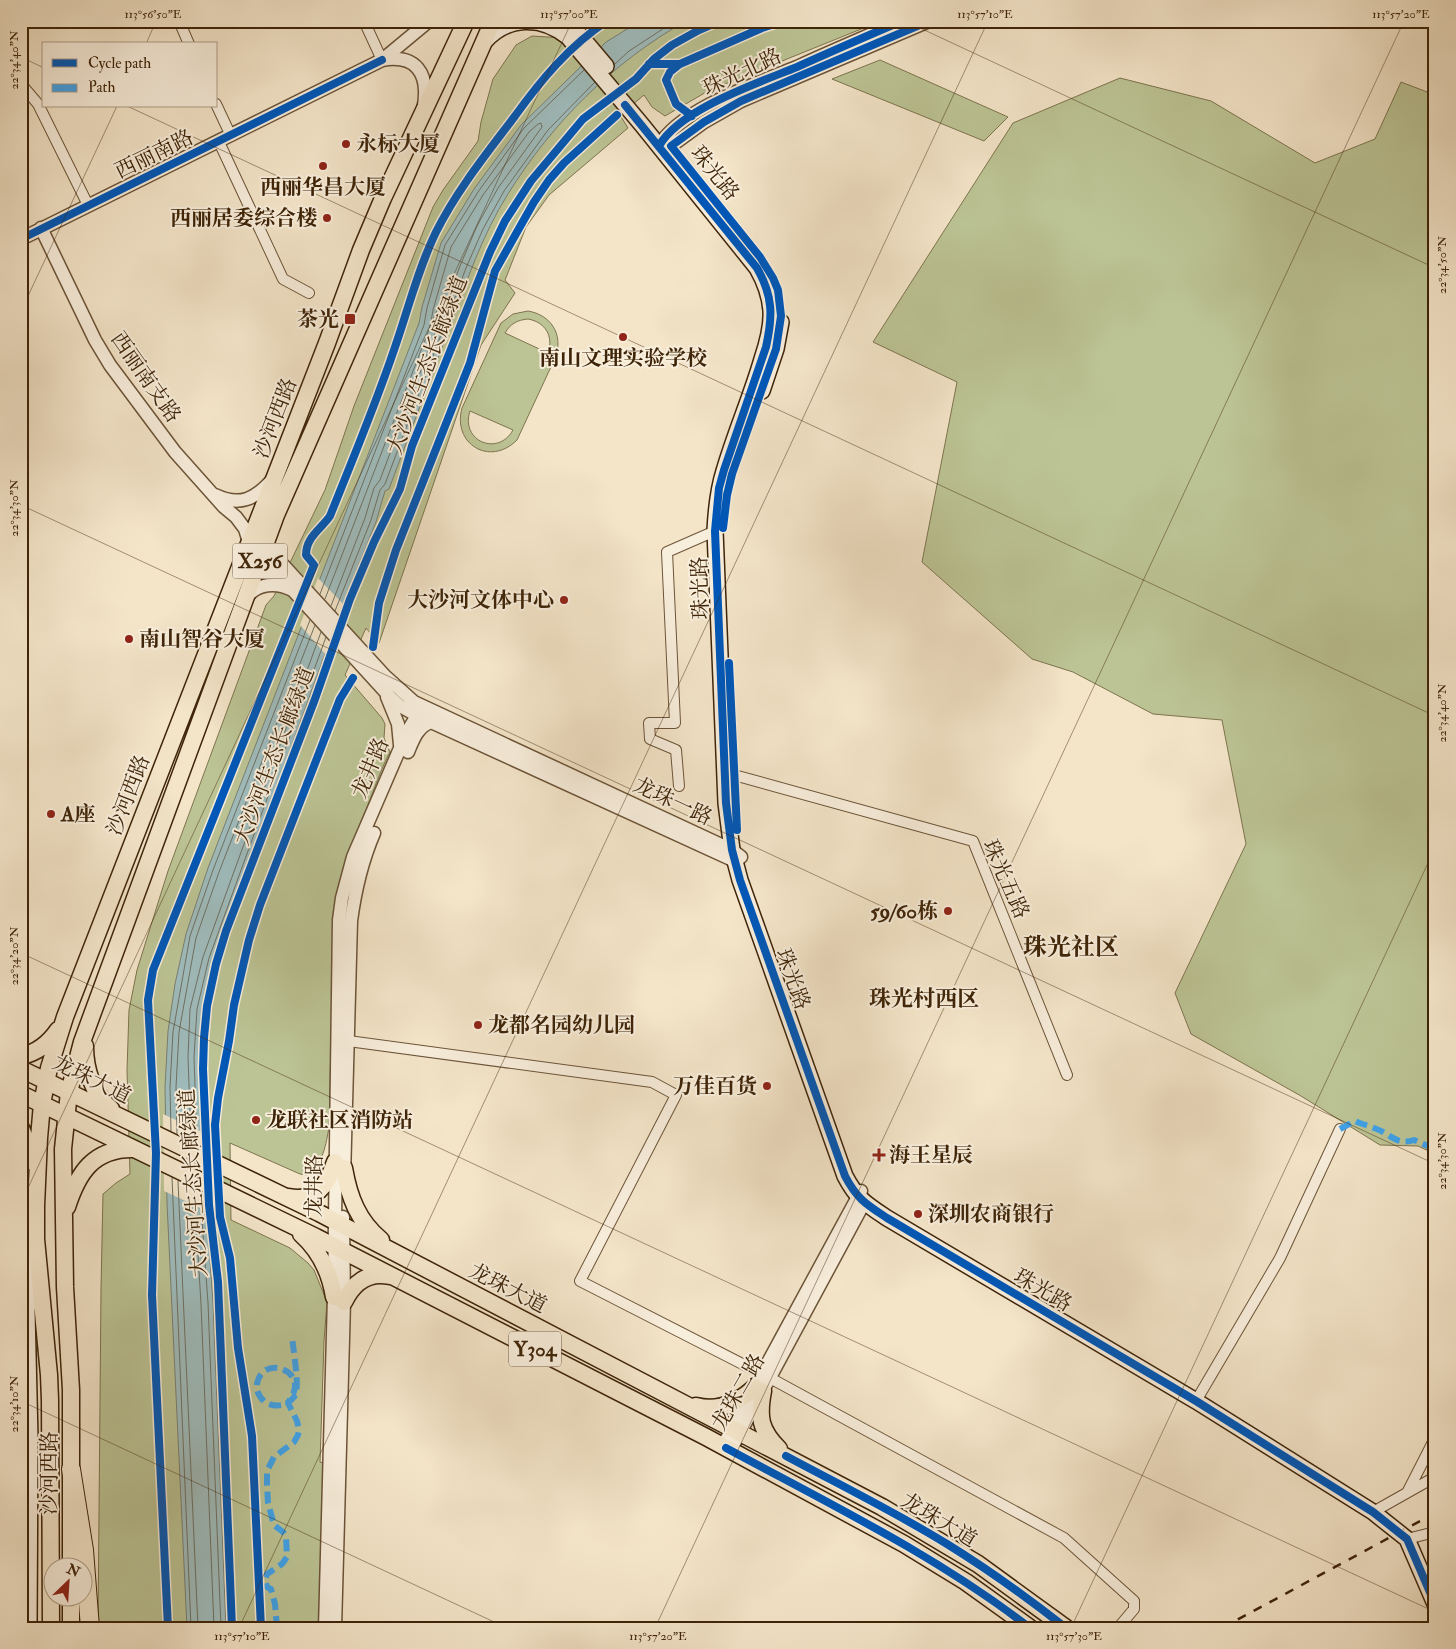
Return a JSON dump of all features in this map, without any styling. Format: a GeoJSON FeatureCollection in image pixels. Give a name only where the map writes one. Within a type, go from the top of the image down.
{"type":"FeatureCollection","features":[{"type":"Feature","properties":{"kind":"highway"},"geometry":{"type":"LineString","coordinates":[[71,1469],[84,1550],[90,1628]]}},
{"type":"Feature","properties":{"kind":"main road","name":"沙河西路"},"geometry":{"type":"LineString","coordinates":[[51,1628],[49,1375],[36,1240],[29,1225],[37,1181],[42,1104],[46,1081],[65,1017],[249,534],[276,474],[361,250],[383,198],[466,21]]}},
{"type":"Feature","properties":{"kind":"main road","name":"沙河西路"},"geometry":{"type":"LineString","coordinates":[[71,1556],[71,1390],[65,1287],[63,1149],[69,1092],[87,1030],[276,516],[493,21]]}},
{"type":"Feature","properties":{"kind":"main road","name":"珠光路"},"geometry":{"type":"LineString","coordinates":[[483,43],[492,33],[514,22],[527,22],[571,30],[760,257],[774,278],[781,303],[780,330],[776,349],[732,474],[724,518],[736,856]]}},
{"type":"Feature","properties":{"kind":"main road","name":"珠光路"},"geometry":{"type":"LineString","coordinates":[[665,143],[757,268],[765,282],[770,298],[771,313],[768,338],[759,371],[719,488],[715,531],[726,803],[736,856],[747,879],[861,1197],[895,1223],[1196,1401],[1374,1512],[1407,1539],[1435,1604]]}},
{"type":"Feature","properties":{"kind":"main road","name":"X256"},"geometry":{"type":"LineString","coordinates":[[21,1056],[34,1052],[46,1044],[55,1035],[65,1017]]}},
{"type":"Feature","properties":{"kind":"main road"},"geometry":{"type":"LineString","coordinates":[[87,1030],[85,1059],[91,1081],[106,1105],[118,1116]]}},
{"type":"Feature","properties":{"kind":"main road","name":"龙珠大道"},"geometry":{"type":"LineString","coordinates":[[21,1069],[282,1195],[882,1507],[947,1544],[1009,1584],[1066,1628]]}},
{"type":"Feature","properties":{"kind":"main road","name":"龙珠大道"},"geometry":{"type":"LineString","coordinates":[[21,1094],[338,1248],[726,1448],[912,1549],[966,1582],[1030,1628]]}},
{"type":"Feature","properties":{"kind":"main road"},"geometry":{"type":"LineString","coordinates":[[21,1128],[32,1158],[37,1181]]}},
{"type":"Feature","properties":{"kind":"main road"},"geometry":{"type":"LineString","coordinates":[[64,1218],[74,1189],[89,1164],[102,1154],[113,1150],[134,1149]]}},
{"type":"Feature","properties":{"kind":"main road"},"geometry":{"type":"LineString","coordinates":[[282,1195],[304,1198],[320,1190],[339,1165]]}},
{"type":"Feature","properties":{"kind":"main road"},"geometry":{"type":"LineString","coordinates":[[339,1165],[356,1211],[364,1223],[373,1234],[407,1259]]}},
{"type":"Feature","properties":{"kind":"main road"},"geometry":{"type":"LineString","coordinates":[[292,1225],[305,1237],[322,1260],[339,1300],[356,1284],[368,1277],[376,1275],[397,1278]]}},
{"type":"Feature","properties":{"kind":"main road"},"geometry":{"type":"LineString","coordinates":[[29,1628],[30,1452],[28,1311],[36,1240]]}},
{"type":"Feature","properties":{"kind":"main road"},"geometry":{"type":"LineString","coordinates":[[683,1402],[700,1407],[717,1407],[731,1404],[743,1398],[762,1382]]}},
{"type":"Feature","properties":{"kind":"main road"},"geometry":{"type":"LineString","coordinates":[[762,1382],[760,1420],[765,1433],[786,1456]]}},
{"type":"Feature","properties":{"kind":"main road"},"geometry":{"type":"LineString","coordinates":[[71,1606],[71,1628]]}},
{"type":"Feature","properties":{"kind":"street"},"geometry":{"type":"LineString","coordinates":[[180,21],[189,42]]}},
{"type":"Feature","properties":{"kind":"street"},"geometry":{"type":"LineString","coordinates":[[364,21],[382,60]]}},
{"type":"Feature","properties":{"kind":"street","name":"西丽南路"},"geometry":{"type":"LineString","coordinates":[[21,239],[382,60],[430,21]]}},
{"type":"Feature","properties":{"kind":"street","name":"珠光北路"},"geometry":{"type":"LineString","coordinates":[[665,143],[684,121],[717,101],[902,21]]}},
{"type":"Feature","properties":{"kind":"street","name":"珠光北路"},"geometry":{"type":"LineString","coordinates":[[665,143],[741,101],[929,21]]}},
{"type":"Feature","properties":{"kind":"street","name":"西丽南路"},"geometry":{"type":"LineString","coordinates":[[382,60],[402,59],[416,66],[422,73],[426,87],[421,119]]}},
{"type":"Feature","properties":{"kind":"street"},"geometry":{"type":"LineString","coordinates":[[21,84],[38,104],[88,205]]}},
{"type":"Feature","properties":{"kind":"street"},"geometry":{"type":"LineString","coordinates":[[218,108],[230,136]]}},
{"type":"Feature","properties":{"kind":"street"},"geometry":{"type":"LineString","coordinates":[[218,142],[283,279],[309,293]]}},
{"type":"Feature","properties":{"kind":"street","name":"西丽南支路"},"geometry":{"type":"LineString","coordinates":[[41,228],[95,340],[110,365],[169,445],[212,494],[236,517],[249,534]]}},
{"type":"Feature","properties":{"kind":"street"},"geometry":{"type":"LineString","coordinates":[[212,494],[230,500],[247,500],[262,491],[276,474]]}},
{"type":"Feature","properties":{"kind":"street"},"geometry":{"type":"LineString","coordinates":[[680,786],[676,750],[650,739],[649,723],[676,723],[667,552],[715,531]]}},
{"type":"Feature","properties":{"kind":"street","name":"龙珠一路"},"geometry":{"type":"LineString","coordinates":[[249,534],[391,683],[428,716]]}},
{"type":"Feature","properties":{"kind":"street","name":"龙珠一路"},"geometry":{"type":"LineString","coordinates":[[264,550],[296,593],[383,691],[400,706],[428,716],[736,856]]}},
{"type":"Feature","properties":{"kind":"street"},"geometry":{"type":"LineString","coordinates":[[246,597],[255,589],[271,585],[285,587],[296,593]]}},
{"type":"Feature","properties":{"kind":"street"},"geometry":{"type":"LineString","coordinates":[[383,691],[392,707],[398,724],[399,753]]}},
{"type":"Feature","properties":{"kind":"street","name":"龙井路"},"geometry":{"type":"LineString","coordinates":[[335,1628],[339,1300],[338,1224],[342,1040],[339,920],[342,898],[354,857],[409,728],[428,716]]}},
{"type":"Feature","properties":{"kind":"street","name":"龙井路"},"geometry":{"type":"LineString","coordinates":[[342,1040],[351,921],[358,881],[368,847],[413,740],[428,716]]}},
{"type":"Feature","properties":{"kind":"street","name":"珠光五路"},"geometry":{"type":"LineString","coordinates":[[734,775],[973,841],[1067,1075]]}},
{"type":"Feature","properties":{"kind":"street"},"geometry":{"type":"LineString","coordinates":[[342,1040],[652,1082],[676,1095],[580,1280],[762,1382],[1064,1538],[1134,1601],[1134,1609],[1118,1628]]}},
{"type":"Feature","properties":{"kind":"street"},"geometry":{"type":"LineString","coordinates":[[1196,1401],[1280,1258],[1340,1129]]}},
{"type":"Feature","properties":{"kind":"street","name":"龙珠二路"},"geometry":{"type":"LineString","coordinates":[[726,1448],[734,1444],[736,1430],[861,1197]]}},
{"type":"Feature","properties":{"kind":"street","name":"龙井路"},"geometry":{"type":"LineString","coordinates":[[325,1628],[339,1300]]}},
{"type":"Feature","properties":{"kind":"street"},"geometry":{"type":"LineString","coordinates":[[1408,1492],[1435,1438]]}},
{"type":"Feature","properties":{"kind":"street"},"geometry":{"type":"LineString","coordinates":[[1374,1512],[1435,1477]]}},
{"type":"Feature","properties":{"kind":"street"},"geometry":{"type":"LineString","coordinates":[[1407,1539],[1435,1532]]}},
{"type":"Feature","properties":{"kind":"green space"},"geometry":{"type":"Polygon","coordinates":[[[579,21],[881,21],[708,91],[665,116],[652,107],[644,95],[620,115],[628,128],[549,195],[526,227],[505,280],[515,293],[481,345],[379,643],[366,628],[345,675],[382,718],[385,724],[384,738],[390,752],[351,848],[342,876],[336,906],[329,1127],[323,1153],[317,1165],[308,1175],[300,1174],[230,1143],[231,1220],[290,1248],[308,1263],[314,1270],[327,1302],[320,1462],[326,1464],[322,1628],[98,1628],[103,1194],[130,1174],[127,1070],[129,1010],[137,970],[168,871],[266,605],[274,596],[325,490],[354,406],[433,207],[478,141],[481,122],[493,79],[516,45],[532,36],[564,38],[579,21]]]}},
{"type":"Feature","properties":{"kind":"green space"},"geometry":{"type":"Polygon","coordinates":[[[880,60],[1008,117],[984,141],[832,79],[880,60]]]}},
{"type":"Feature","properties":{"kind":"green space"},"geometry":{"type":"Polygon","coordinates":[[[1120,78],[1211,101],[1315,163],[1375,139],[1401,82],[1435,95],[1435,1154],[1418,1146],[1380,1145],[1301,1096],[1191,1034],[1175,993],[1246,844],[1222,720],[1153,714],[1073,672],[1032,659],[922,562],[957,382],[873,342],[1013,123],[1120,78]]]}},
{"type":"Feature","properties":{"kind":"green space"},"geometry":{"type":"Polygon","coordinates":[[[528,311],[536,313],[549,321],[556,333],[558,348],[517,440],[506,448],[496,451],[485,451],[476,448],[468,441],[463,432],[460,421],[462,408],[501,323],[513,314],[528,311]],[[528,319],[514,323],[505,333],[548,353],[550,341],[547,331],[539,323],[528,319]],[[470,411],[468,422],[470,430],[482,442],[490,444],[499,443],[513,430],[470,411]]]}},
{"type":"Feature","properties":{"kind":"water"},"geometry":{"type":"Polygon","coordinates":[[[640,21],[686,21],[659,37],[609,75],[564,119],[525,168],[490,226],[469,275],[389,489],[385,491],[376,522],[345,599],[214,959],[202,1009],[199,1057],[201,1129],[213,1303],[226,1628],[187,1628],[167,1203],[165,1087],[168,1031],[175,984],[186,934],[208,868],[419,323],[441,243],[474,189],[521,125],[606,42],[640,21]]]}},
{"type":"Feature","properties":{"kind":"pier"},"geometry":{"type":"Polygon","coordinates":[[[318,578],[345,606],[327,656],[300,625],[318,578]]]}},
{"type":"Feature","properties":{"kind":"pier"},"geometry":{"type":"Polygon","coordinates":[[[163,1114],[204,1133],[209,1212],[164,1191],[163,1114]]]}},
{"type":"Feature","properties":{"kind":"railway"},"geometry":{"type":"LineString","coordinates":[[1222,1628],[1435,1513]]}},
{"type":"Feature","properties":{"kind":"railway"},"geometry":{"type":"LineString","coordinates":[[21,1626],[26,1628]]}},
{"type":"Feature","properties":{"kind":"marked path"},"geometry":{"type":"LineString","coordinates":[[1340,1129],[1355,1121],[1380,1130],[1398,1140],[1414,1140],[1435,1149]]}},
{"type":"Feature","properties":{"kind":"marked path"},"geometry":{"type":"LineString","coordinates":[[277,1628],[275,1604],[271,1589],[267,1587],[265,1580],[267,1574],[282,1564],[287,1557],[286,1536],[274,1525],[268,1503],[267,1471],[274,1457],[294,1442],[299,1430],[297,1421],[288,1403],[289,1401],[294,1390],[294,1381],[290,1374],[275,1368],[267,1369],[261,1375],[257,1384],[257,1391],[261,1398],[270,1404],[282,1405],[289,1402],[294,1397],[297,1381],[292,1336]]}},
{"type":"Feature","properties":{"kind":"cycle path"},"geometry":{"type":"LineString","coordinates":[[168,1628],[152,1295],[156,1153],[148,1000],[153,970],[314,565],[306,555],[308,543],[330,516],[379,392],[418,275],[436,232],[453,201],[473,172],[535,89],[556,64],[580,41],[607,21]]}},
{"type":"Feature","properties":{"kind":"cycle path","name":"大沙河生态长廊绿道"},"geometry":{"type":"LineString","coordinates":[[232,1628],[218,1282],[209,1205],[203,1069],[207,1006],[216,964],[226,931],[315,699],[350,599],[374,542],[400,489],[412,446],[490,252],[505,221],[531,181],[583,119],[636,79],[654,59],[672,45],[720,21]]}},
{"type":"Feature","properties":{"kind":"cycle path"},"geometry":{"type":"LineString","coordinates":[[649,64],[680,64],[762,28],[784,21]]}},
{"type":"Feature","properties":{"kind":"cycle path"},"geometry":{"type":"LineString","coordinates":[[659,146],[669,133],[684,120],[721,99],[902,21]]}},
{"type":"Feature","properties":{"kind":"cycle path"},"geometry":{"type":"LineString","coordinates":[[723,528],[732,474],[776,349],[781,316],[778,290],[760,257],[671,146],[704,122],[741,101],[929,21]]}},
{"type":"Feature","properties":{"kind":"cycle path"},"geometry":{"type":"LineString","coordinates":[[21,239],[382,60]]}},
{"type":"Feature","properties":{"kind":"cycle path"},"geometry":{"type":"LineString","coordinates":[[680,64],[670,72],[666,80],[676,104],[692,116]]}},
{"type":"Feature","properties":{"kind":"cycle path"},"geometry":{"type":"LineString","coordinates":[[625,105],[757,268],[769,297],[770,326],[766,347],[719,488],[715,531],[726,803],[732,850],[740,880],[845,1176],[863,1200],[887,1218],[1196,1401],[1373,1512],[1407,1539],[1435,1604]]}},
{"type":"Feature","properties":{"kind":"cycle path"},"geometry":{"type":"LineString","coordinates":[[373,647],[379,603],[396,550],[470,363],[495,271],[534,202],[549,180],[564,163],[617,115]]}},
{"type":"Feature","properties":{"kind":"cycle path"},"geometry":{"type":"LineString","coordinates":[[729,663],[737,830]]}},
{"type":"Feature","properties":{"kind":"cycle path"},"geometry":{"type":"LineString","coordinates":[[261,1628],[252,1436],[238,1348],[230,1258],[220,1217],[215,1125],[234,1005],[249,940],[260,905],[340,699],[353,678]]}},
{"type":"Feature","properties":{"kind":"cycle path"},"geometry":{"type":"LineString","coordinates":[[726,1448],[920,1554],[958,1577],[1030,1628]]}},
{"type":"Feature","properties":{"kind":"cycle path"},"geometry":{"type":"LineString","coordinates":[[786,1456],[947,1544],[1008,1584],[1066,1628]]}},
{"type":"Feature","properties":{"kind":"place","name":"永标大厦"},"geometry":{"type":"Point","coordinates":[346,144]}},
{"type":"Feature","properties":{"kind":"place","name":"西丽华昌大厦"},"geometry":{"type":"Point","coordinates":[323,166]}},
{"type":"Feature","properties":{"kind":"place","name":"西丽居委综合楼"},"geometry":{"type":"Point","coordinates":[327,218]}},
{"type":"Feature","properties":{"kind":"place","name":"茶光"},"geometry":{"type":"Point","coordinates":[350,319]}},
{"type":"Feature","properties":{"kind":"place","name":"南山文理实验学校"},"geometry":{"type":"Point","coordinates":[623,337]}},
{"type":"Feature","properties":{"kind":"place","name":"大沙河文体中心"},"geometry":{"type":"Point","coordinates":[564,600]}},
{"type":"Feature","properties":{"kind":"place","name":"南山智谷大厦"},"geometry":{"type":"Point","coordinates":[129,639]}},
{"type":"Feature","properties":{"kind":"place","name":"A座"},"geometry":{"type":"Point","coordinates":[51,814]}},
{"type":"Feature","properties":{"kind":"place","name":"59/60栋"},"geometry":{"type":"Point","coordinates":[948,911]}},
{"type":"Feature","properties":{"kind":"place","name":"龙都名园幼儿园"},"geometry":{"type":"Point","coordinates":[478,1025]}},
{"type":"Feature","properties":{"kind":"place","name":"万佳百货"},"geometry":{"type":"Point","coordinates":[767,1086]}},
{"type":"Feature","properties":{"kind":"place","name":"龙联社区消防站"},"geometry":{"type":"Point","coordinates":[256,1120]}},
{"type":"Feature","properties":{"kind":"place","name":"海王星辰"},"geometry":{"type":"Point","coordinates":[879,1155]}},
{"type":"Feature","properties":{"kind":"place","name":"深圳农商银行"},"geometry":{"type":"Point","coordinates":[918,1214]}},
{"type":"Feature","properties":{"kind":"district","name":"珠光社区"},"geometry":{"type":"Point","coordinates":[1071,947]}},
{"type":"Feature","properties":{"kind":"district","name":"珠光村西区"},"geometry":{"type":"Point","coordinates":[924,998]}}]}
